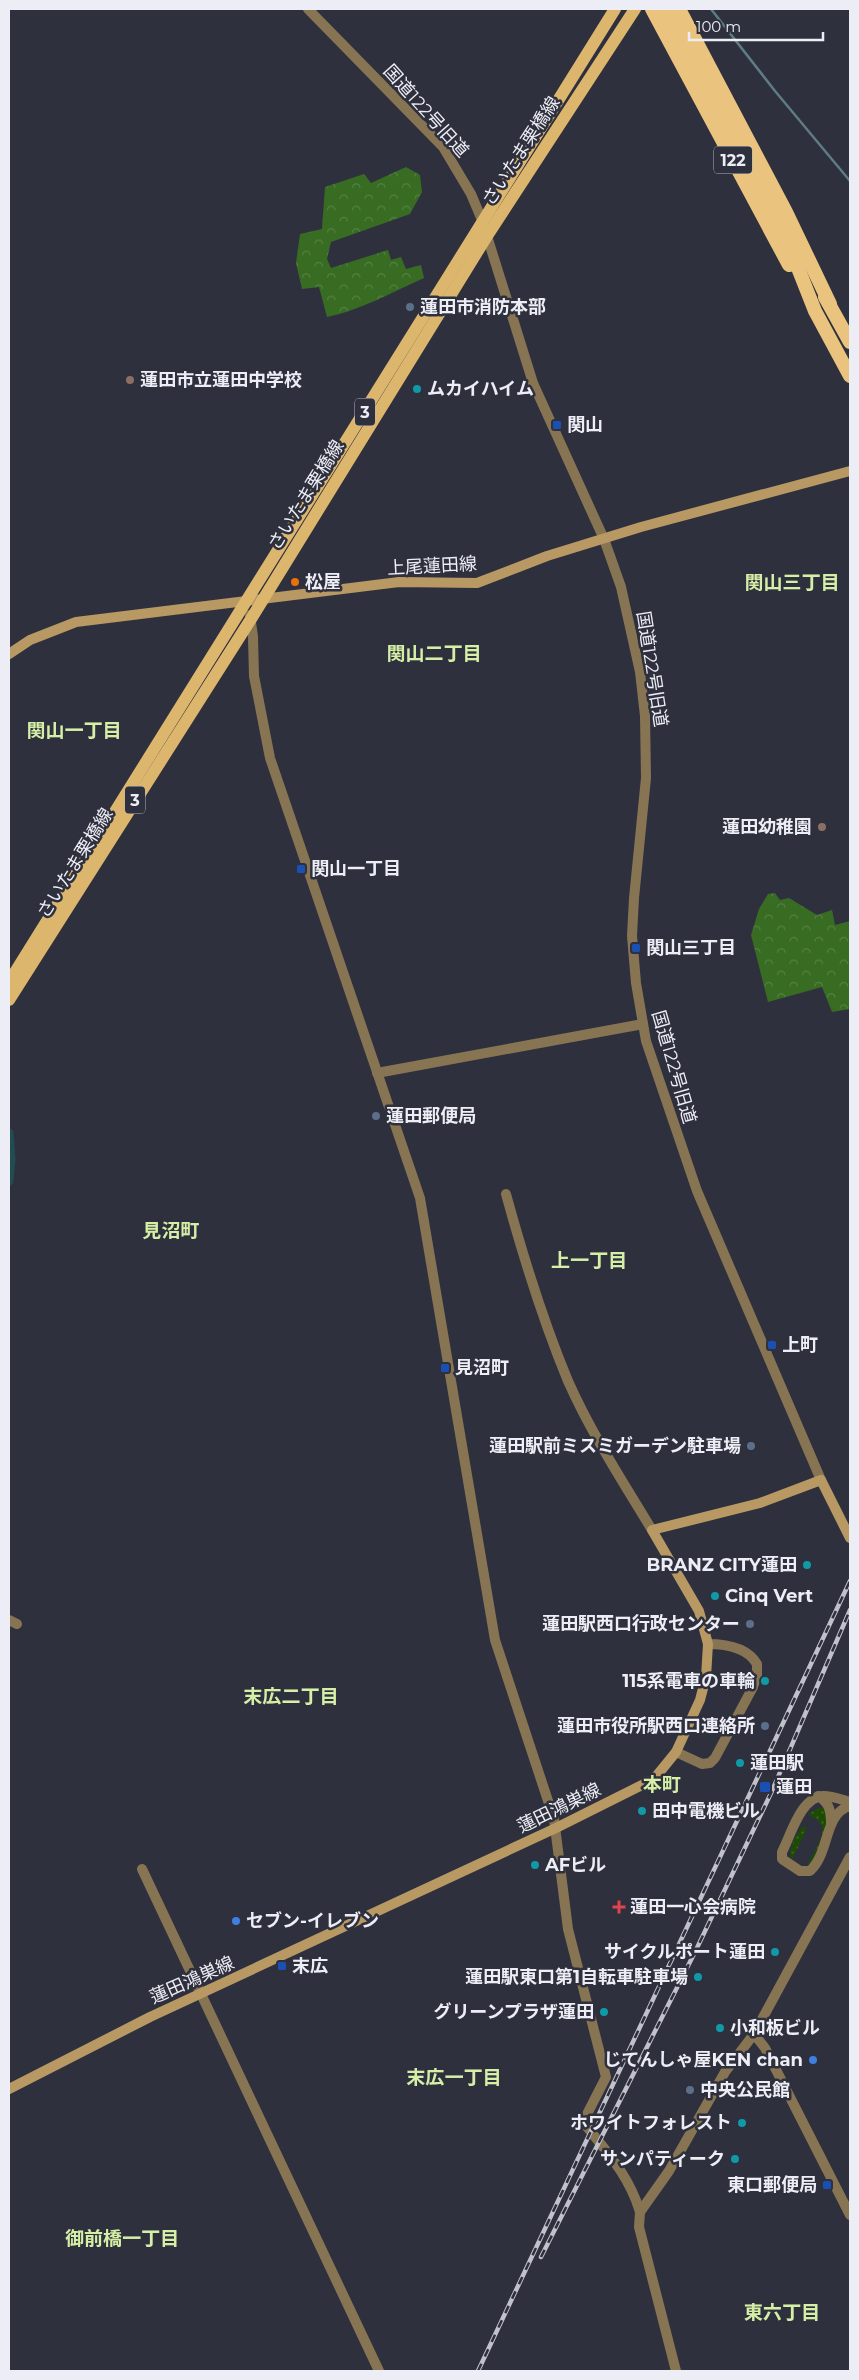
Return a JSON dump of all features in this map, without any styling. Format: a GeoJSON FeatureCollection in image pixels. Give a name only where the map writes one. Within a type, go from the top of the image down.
{"type":"FeatureCollection","features":[{"type":"Feature","properties":{"kind":"highway","name":"122"},"geometry":{"type":"LineString","coordinates":[[652,9],[850,376]]}},
{"type":"Feature","properties":{"kind":"highway","name":"122"},"geometry":{"type":"LineString","coordinates":[[666,9],[787,240],[815,311]]}},
{"type":"Feature","properties":{"kind":"highway","name":"122"},"geometry":{"type":"LineString","coordinates":[[679,9],[786,212],[850,342]]}},
{"type":"Feature","properties":{"kind":"highway","name":"122"},"geometry":{"type":"LineString","coordinates":[[787,240],[830,304]]}},
{"type":"Feature","properties":{"kind":"main road","name":"さいたま栗橋線"},"geometry":{"type":"LineString","coordinates":[[9,982],[614,9]]}},
{"type":"Feature","properties":{"kind":"main road","name":"さいたま栗橋線"},"geometry":{"type":"LineString","coordinates":[[9,1000],[251,619],[487,236],[634,9]]}},
{"type":"Feature","properties":{"kind":"main road","name":"上尾蓮田線"},"geometry":{"type":"LineString","coordinates":[[9,654],[30,640],[76,622],[399,582],[477,583],[530,562],[641,527],[850,471]]}},
{"type":"Feature","properties":{"kind":"main road"},"geometry":{"type":"LineString","coordinates":[[652,1530],[760,1502],[821,1480],[850,1538]]}},
{"type":"Feature","properties":{"kind":"main road","name":"蓮田鴻巣線"},"geometry":{"type":"LineString","coordinates":[[9,2089],[122,2031],[556,1828],[654,1779],[676,1752],[704,1688],[708,1644],[698,1611],[652,1530]]}},
{"type":"Feature","properties":{"kind":"street","name":"国道122号旧道"},"geometry":{"type":"LineString","coordinates":[[308,9],[443,147],[467,186],[482,220],[533,383],[604,539],[621,587],[633,634],[645,716],[646,778],[632,936],[643,1024],[652,1062],[691,1176],[821,1480]]}},
{"type":"Feature","properties":{"kind":"street"},"geometry":{"type":"LineString","coordinates":[[246,602],[251,619],[254,676],[270,758],[420,1198],[495,1640],[556,1828],[568,1929],[606,2077],[583,2122],[622,2170],[634,2192],[640,2212],[639,2227],[676,2371]]}},
{"type":"Feature","properties":{"kind":"street"},"geometry":{"type":"LineString","coordinates":[[377,1073],[643,1024]]}},
{"type":"Feature","properties":{"kind":"street"},"geometry":{"type":"LineString","coordinates":[[506,1194],[544,1316],[568,1381],[583,1412],[652,1530]]}},
{"type":"Feature","properties":{"kind":"street"},"geometry":{"type":"LineString","coordinates":[[676,1752],[702,1764],[713,1760],[722,1748],[756,1680],[757,1664],[748,1653],[729,1646],[708,1644]]}},
{"type":"Feature","properties":{"kind":"street"},"geometry":{"type":"LineString","coordinates":[[818,1796],[824,1799],[830,1809],[831,1825]]}},
{"type":"Feature","properties":{"kind":"street"},"geometry":{"type":"LineString","coordinates":[[818,1796],[827,1796],[850,1804],[837,1812],[831,1825],[827,1844],[810,1872],[800,1871],[782,1859],[782,1852],[803,1810],[810,1801],[818,1796]]}},
{"type":"Feature","properties":{"kind":"street"},"geometry":{"type":"LineString","coordinates":[[640,2212],[669,2172],[725,2072],[754,2034],[850,1857]]}},
{"type":"Feature","properties":{"kind":"street"},"geometry":{"type":"LineString","coordinates":[[142,1869],[379,2371]]}},
{"type":"Feature","properties":{"kind":"street"},"geometry":{"type":"LineString","coordinates":[[754,2034],[765,2048],[850,2215]]}},
{"type":"Feature","properties":{"kind":"green space"},"geometry":{"type":"Polygon","coordinates":[[[406,167],[420,175],[422,192],[410,214],[331,242],[327,259],[331,268],[388,250],[391,260],[401,257],[406,269],[421,265],[424,278],[364,305],[327,317],[319,287],[302,289],[296,263],[300,234],[322,229],[325,187],[364,174],[371,183],[406,167]]]}},
{"type":"Feature","properties":{"kind":"green space"},"geometry":{"type":"Polygon","coordinates":[[[775,893],[780,900],[789,898],[817,915],[832,910],[835,925],[850,921],[850,1009],[832,1012],[822,987],[768,1002],[751,935],[759,909],[768,894],[775,893]]]}},
{"type":"Feature","properties":{"kind":"green space"},"geometry":{"type":"Polygon","coordinates":[[[821,1807],[825,1809],[828,1822],[813,1862],[808,1864],[821,1839],[822,1828],[819,1821],[808,1814],[821,1807]]]}},
{"type":"Feature","properties":{"kind":"green space"},"geometry":{"type":"Polygon","coordinates":[[[802,1827],[807,1828],[792,1860],[791,1847],[802,1827]]]}},
{"type":"Feature","properties":{"kind":"waterway"},"geometry":{"type":"LineString","coordinates":[[711,9],[775,91],[850,181]]}},
{"type":"Feature","properties":{"kind":"waterway"},"geometry":{"type":"LineString","coordinates":[[9,1133],[11,1159],[9,1181]]}},
{"type":"Feature","properties":{"kind":"railway"},"geometry":{"type":"LineString","coordinates":[[478,2371],[850,1581]]}},
{"type":"Feature","properties":{"kind":"railway"},"geometry":{"type":"LineString","coordinates":[[541,2257],[696,1950],[772,1791],[850,1610]]}},
{"type":"Feature","properties":{"kind":"place","name":"蓮田市消防本部"},"geometry":{"type":"Point","coordinates":[410,307]}},
{"type":"Feature","properties":{"kind":"place","name":"蓮田市立蓮田中学校"},"geometry":{"type":"Point","coordinates":[130,380]}},
{"type":"Feature","properties":{"kind":"place","name":"ムカイハイム"},"geometry":{"type":"Point","coordinates":[417,389]}},
{"type":"Feature","properties":{"kind":"place","name":"関山"},"geometry":{"type":"Point","coordinates":[557,425]}},
{"type":"Feature","properties":{"kind":"place","name":"松屋"},"geometry":{"type":"Point","coordinates":[295,582]}},
{"type":"Feature","properties":{"kind":"place","name":"蓮田幼稚園"},"geometry":{"type":"Point","coordinates":[822,827]}},
{"type":"Feature","properties":{"kind":"place","name":"関山一丁目"},"geometry":{"type":"Point","coordinates":[301,869]}},
{"type":"Feature","properties":{"kind":"place","name":"関山三丁目"},"geometry":{"type":"Point","coordinates":[636,948]}},
{"type":"Feature","properties":{"kind":"place","name":"蓮田郵便局"},"geometry":{"type":"Point","coordinates":[376,1116]}},
{"type":"Feature","properties":{"kind":"place","name":"上町"},"geometry":{"type":"Point","coordinates":[772,1345]}},
{"type":"Feature","properties":{"kind":"place","name":"見沼町"},"geometry":{"type":"Point","coordinates":[445,1368]}},
{"type":"Feature","properties":{"kind":"place","name":"蓮田駅前ミスミガーデン駐車場"},"geometry":{"type":"Point","coordinates":[751,1446]}},
{"type":"Feature","properties":{"kind":"place","name":"BRANZ CITY蓮田"},"geometry":{"type":"Point","coordinates":[807,1565]}},
{"type":"Feature","properties":{"kind":"place","name":"Cinq Vert"},"geometry":{"type":"Point","coordinates":[715,1596]}},
{"type":"Feature","properties":{"kind":"place","name":"蓮田駅西口行政センター"},"geometry":{"type":"Point","coordinates":[750,1624]}},
{"type":"Feature","properties":{"kind":"place","name":"115系電車の車輪"},"geometry":{"type":"Point","coordinates":[765,1681]}},
{"type":"Feature","properties":{"kind":"place","name":"蓮田市役所駅西口連絡所"},"geometry":{"type":"Point","coordinates":[765,1726]}},
{"type":"Feature","properties":{"kind":"place","name":"蓮田駅"},"geometry":{"type":"Point","coordinates":[740,1763]}},
{"type":"Feature","properties":{"kind":"place","name":"蓮田"},"geometry":{"type":"Point","coordinates":[765,1787]}},
{"type":"Feature","properties":{"kind":"place","name":"田中電機ビル"},"geometry":{"type":"Point","coordinates":[642,1811]}},
{"type":"Feature","properties":{"kind":"place","name":"AFビル"},"geometry":{"type":"Point","coordinates":[535,1865]}},
{"type":"Feature","properties":{"kind":"place","name":"蓮田一心会病院"},"geometry":{"type":"Point","coordinates":[619,1907]}},
{"type":"Feature","properties":{"kind":"place","name":"セブン-イレブン"},"geometry":{"type":"Point","coordinates":[236,1921]}},
{"type":"Feature","properties":{"kind":"place","name":"サイクルポート蓮田"},"geometry":{"type":"Point","coordinates":[775,1952]}},
{"type":"Feature","properties":{"kind":"place","name":"末広"},"geometry":{"type":"Point","coordinates":[282,1966]}},
{"type":"Feature","properties":{"kind":"place","name":"蓮田駅東口第1自転車駐車場"},"geometry":{"type":"Point","coordinates":[698,1977]}},
{"type":"Feature","properties":{"kind":"place","name":"グリーンプラザ蓮田"},"geometry":{"type":"Point","coordinates":[604,2012]}},
{"type":"Feature","properties":{"kind":"place","name":"小和板ビル"},"geometry":{"type":"Point","coordinates":[720,2028]}},
{"type":"Feature","properties":{"kind":"place","name":"じてんしゃ屋KEN chan"},"geometry":{"type":"Point","coordinates":[813,2060]}},
{"type":"Feature","properties":{"kind":"place","name":"中央公民館"},"geometry":{"type":"Point","coordinates":[690,2090]}},
{"type":"Feature","properties":{"kind":"place","name":"ホワイトフォレスト"},"geometry":{"type":"Point","coordinates":[742,2123]}},
{"type":"Feature","properties":{"kind":"place","name":"サンパティーク"},"geometry":{"type":"Point","coordinates":[735,2159]}},
{"type":"Feature","properties":{"kind":"place","name":"東口郵便局"},"geometry":{"type":"Point","coordinates":[827,2185]}},
{"type":"Feature","properties":{"kind":"district","name":"関山三丁目"},"geometry":{"type":"Point","coordinates":[792,582]}},
{"type":"Feature","properties":{"kind":"district","name":"関山二丁目"},"geometry":{"type":"Point","coordinates":[434,653]}},
{"type":"Feature","properties":{"kind":"district","name":"関山一丁目"},"geometry":{"type":"Point","coordinates":[74,730]}},
{"type":"Feature","properties":{"kind":"district","name":"見沼町"},"geometry":{"type":"Point","coordinates":[171,1230]}},
{"type":"Feature","properties":{"kind":"district","name":"上一丁目"},"geometry":{"type":"Point","coordinates":[589,1260]}},
{"type":"Feature","properties":{"kind":"district","name":"末広二丁目"},"geometry":{"type":"Point","coordinates":[291,1696]}},
{"type":"Feature","properties":{"kind":"district","name":"本町"},"geometry":{"type":"Point","coordinates":[662,1784]}},
{"type":"Feature","properties":{"kind":"district","name":"末広一丁目"},"geometry":{"type":"Point","coordinates":[454,2077]}},
{"type":"Feature","properties":{"kind":"district","name":"御前橋一丁目"},"geometry":{"type":"Point","coordinates":[122,2238]}},
{"type":"Feature","properties":{"kind":"district","name":"東六丁目"},"geometry":{"type":"Point","coordinates":[782,2312]}}]}
